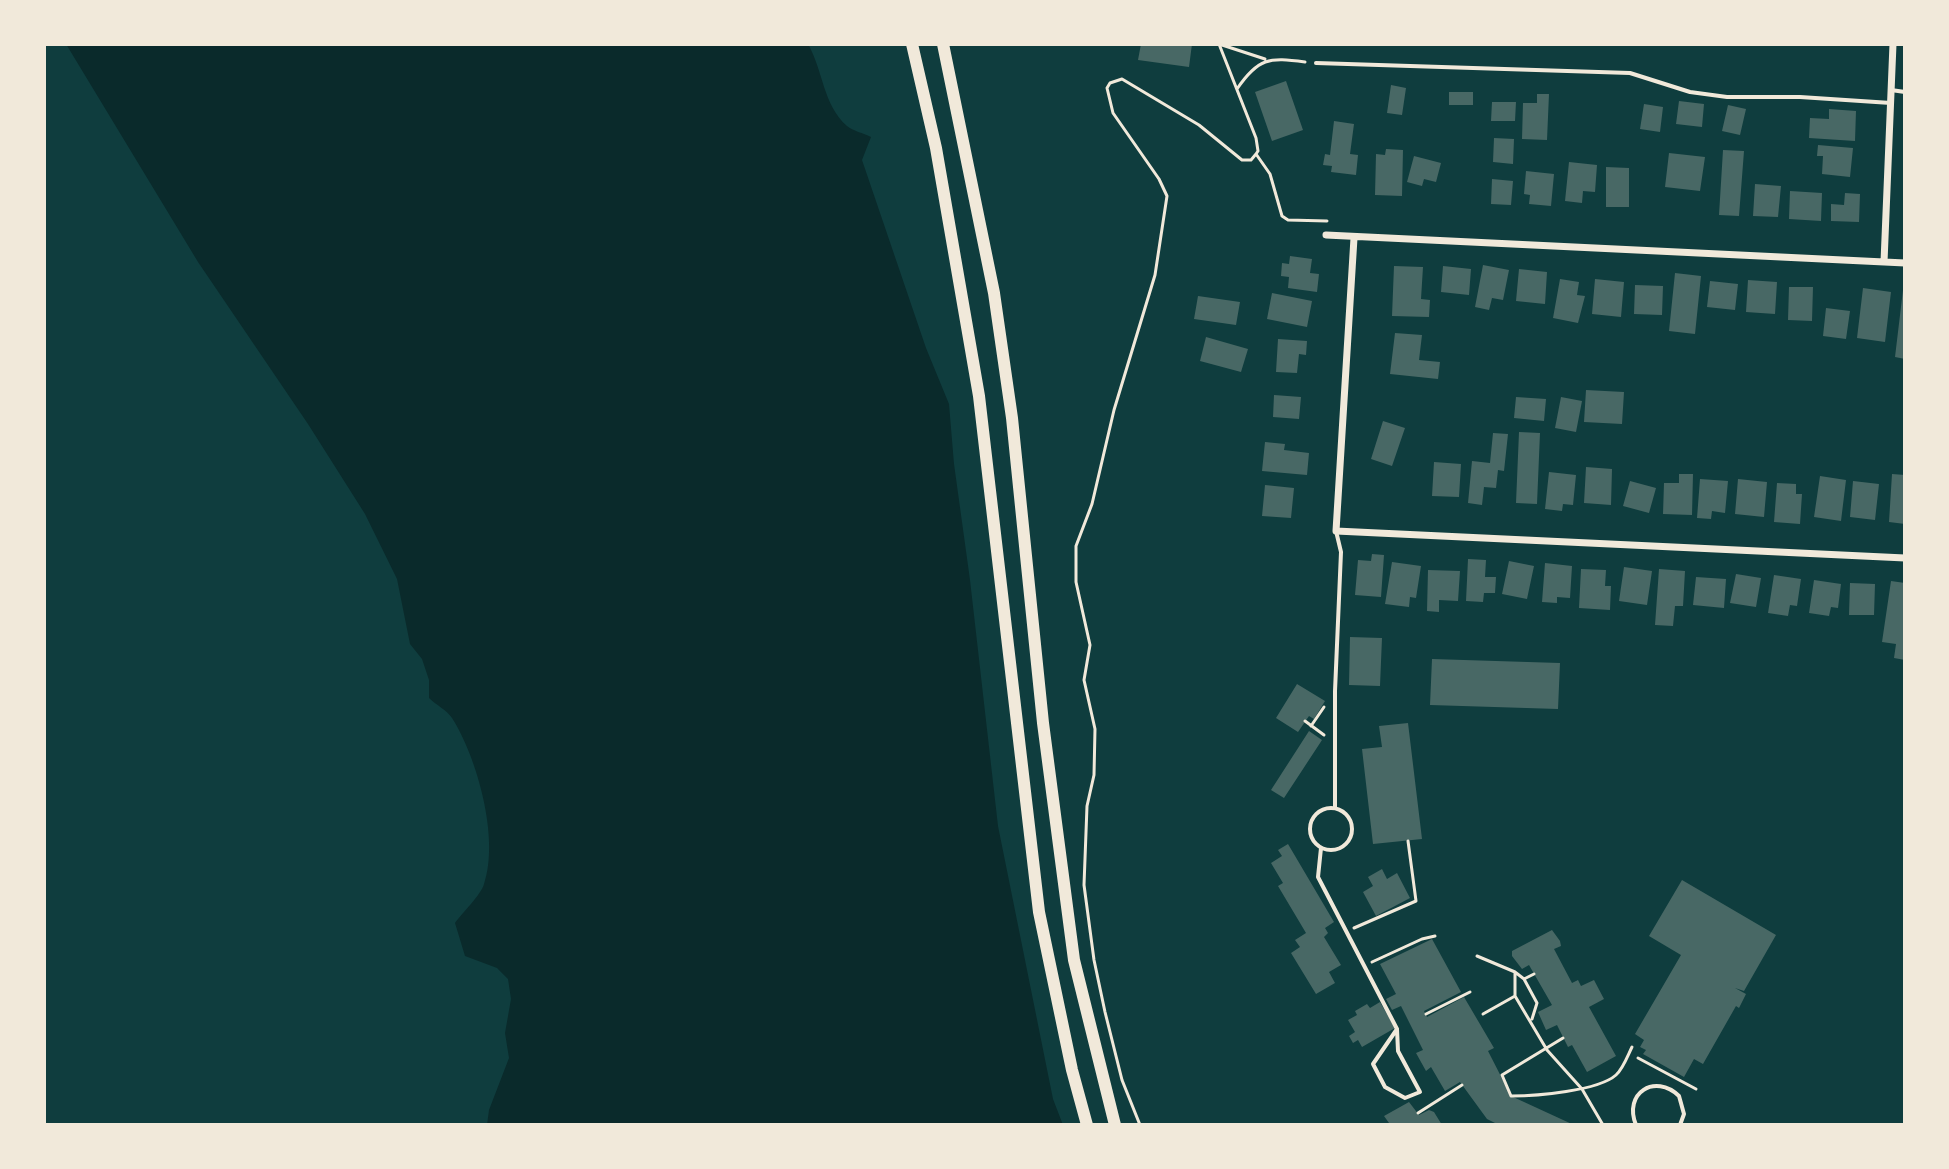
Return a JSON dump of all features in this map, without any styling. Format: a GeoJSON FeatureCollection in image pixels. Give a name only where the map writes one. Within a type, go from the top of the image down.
{"type":"FeatureCollection","features":[{"type":"Feature","properties":{"kind":"highway"},"geometry":{"type":"LineString","coordinates":[[912,44],[936,148],[979,396],[1039,912],[1072,1070],[1087,1125]]}},
{"type":"Feature","properties":{"kind":"highway"},"geometry":{"type":"LineString","coordinates":[[943,44],[1001,340],[1023,515],[1052,801],[1074,960],[1115,1125]]}},
{"type":"Feature","properties":{"kind":"street"},"geometry":{"type":"LineString","coordinates":[[1884,262],[1893,44]]}},
{"type":"Feature","properties":{"kind":"street"},"geometry":{"type":"LineString","coordinates":[[1326,235],[1905,263]]}},
{"type":"Feature","properties":{"kind":"street"},"geometry":{"type":"LineString","coordinates":[[1354,238],[1336,531],[1905,558]]}},
{"type":"Feature","properties":{"kind":"lane"},"geometry":{"type":"LineString","coordinates":[[1316,63],[1630,73],[1690,92],[1727,97],[1800,97],[1891,103]]}},
{"type":"Feature","properties":{"kind":"lane"},"geometry":{"type":"LineString","coordinates":[[1891,90],[1905,92]]}},
{"type":"Feature","properties":{"kind":"lane"},"geometry":{"type":"LineString","coordinates":[[1335,808],[1335,691],[1341,552],[1336,531]]}},
{"type":"Feature","properties":{"kind":"lane"},"geometry":{"type":"LineString","coordinates":[[1321,848],[1334,850],[1346,844],[1352,832],[1347,814],[1335,808],[1321,810],[1312,819],[1310,832],[1321,848],[1318,877],[1397,1029],[1398,1051],[1420,1092],[1405,1098],[1385,1087],[1373,1064],[1397,1029]]}},
{"type":"Feature","properties":{"kind":"lane"},"geometry":{"type":"LineString","coordinates":[[1636,1125],[1633,1116],[1635,1100],[1640,1093],[1654,1086],[1672,1090],[1679,1096],[1684,1114],[1680,1125]]}},
{"type":"Feature","properties":{"kind":"path"},"geometry":{"type":"LineString","coordinates":[[1219,44],[1269,60]]}},
{"type":"Feature","properties":{"kind":"path"},"geometry":{"type":"LineString","coordinates":[[1219,44],[1256,138],[1256,154],[1270,174],[1282,216],[1288,220],[1327,221]]}},
{"type":"Feature","properties":{"kind":"path"},"geometry":{"type":"LineString","coordinates":[[1237,89],[1251,69],[1262,61],[1285,59],[1316,63]]}},
{"type":"Feature","properties":{"kind":"path"},"geometry":{"type":"LineString","coordinates":[[1140,1125],[1122,1080],[1105,1012],[1084,885],[1087,806],[1094,775],[1095,729],[1084,680],[1090,645],[1076,582],[1076,546],[1092,504],[1114,410],[1155,275],[1167,196],[1159,179],[1113,113],[1107,88],[1110,83],[1122,79],[1199,125],[1242,160],[1251,160],[1256,154]]}},
{"type":"Feature","properties":{"kind":"path"},"geometry":{"type":"LineString","coordinates":[[1311,726],[1335,691]]}},
{"type":"Feature","properties":{"kind":"path"},"geometry":{"type":"LineString","coordinates":[[1305,721],[1334,741]]}},
{"type":"Feature","properties":{"kind":"path"},"geometry":{"type":"LineString","coordinates":[[1348,931],[1416,901],[1408,841]]}},
{"type":"Feature","properties":{"kind":"path"},"geometry":{"type":"LineString","coordinates":[[1364,966],[1435,936]]}},
{"type":"Feature","properties":{"kind":"path"},"geometry":{"type":"LineString","coordinates":[[1477,956],[1524,979],[1537,1003],[1531,1021]]}},
{"type":"Feature","properties":{"kind":"path"},"geometry":{"type":"LineString","coordinates":[[1515,972],[1515,996],[1547,1050],[1582,1089],[1603,1125]]}},
{"type":"Feature","properties":{"kind":"path"},"geometry":{"type":"LineString","coordinates":[[1524,979],[1534,974]]}},
{"type":"Feature","properties":{"kind":"path"},"geometry":{"type":"LineString","coordinates":[[1426,1014],[1470,992]]}},
{"type":"Feature","properties":{"kind":"path"},"geometry":{"type":"LineString","coordinates":[[1483,1014],[1515,996]]}},
{"type":"Feature","properties":{"kind":"path"},"geometry":{"type":"LineString","coordinates":[[1563,1038],[1502,1075],[1511,1096],[1582,1089],[1616,1075],[1632,1047]]}},
{"type":"Feature","properties":{"kind":"path"},"geometry":{"type":"LineString","coordinates":[[1638,1058],[1696,1089]]}},
{"type":"Feature","properties":{"kind":"path"},"geometry":{"type":"LineString","coordinates":[[1658,1070],[1660,1064]]}},
{"type":"Feature","properties":{"kind":"path"},"geometry":{"type":"LineString","coordinates":[[1418,1113],[1462,1085]]}},
{"type":"Feature","properties":{"kind":"water"},"geometry":{"type":"Polygon","coordinates":[[[66,44],[808,44],[828,98],[839,118],[849,128],[871,137],[862,160],[926,348],[949,404],[998,826],[1053,1099],[1063,1125],[487,1125],[489,1110],[509,1058],[505,1033],[511,999],[508,979],[497,968],[465,956],[455,923],[482,888],[488,866],[487,822],[470,754],[452,718],[429,698],[429,680],[422,659],[410,644],[397,579],[365,514],[198,262],[66,44]]]}},
{"type":"Feature","properties":{"kind":"building"},"geometry":{"type":"Polygon","coordinates":[[[1141,44],[1192,44],[1189,67],[1138,60],[1141,44]]]}},
{"type":"Feature","properties":{"kind":"building"},"geometry":{"type":"Polygon","coordinates":[[[1286,81],[1303,130],[1272,141],[1255,92],[1286,81]]]}},
{"type":"Feature","properties":{"kind":"building"},"geometry":{"type":"Polygon","coordinates":[[[1391,85],[1406,88],[1402,115],[1387,113],[1391,85]]]}},
{"type":"Feature","properties":{"kind":"building"},"geometry":{"type":"Polygon","coordinates":[[[1449,92],[1473,92],[1473,105],[1449,105],[1449,92]]]}},
{"type":"Feature","properties":{"kind":"building"},"geometry":{"type":"Polygon","coordinates":[[[1537,94],[1549,94],[1547,140],[1522,139],[1523,103],[1537,103],[1537,94]]]}},
{"type":"Feature","properties":{"kind":"building"},"geometry":{"type":"Polygon","coordinates":[[[1679,101],[1704,104],[1702,127],[1676,124],[1679,101]]]}},
{"type":"Feature","properties":{"kind":"building"},"geometry":{"type":"Polygon","coordinates":[[[1492,102],[1516,102],[1515,121],[1491,121],[1492,102]]]}},
{"type":"Feature","properties":{"kind":"building"},"geometry":{"type":"Polygon","coordinates":[[[1644,104],[1663,107],[1660,132],[1640,129],[1644,104]]]}},
{"type":"Feature","properties":{"kind":"building"},"geometry":{"type":"Polygon","coordinates":[[[1728,105],[1746,109],[1740,135],[1722,131],[1728,105]]]}},
{"type":"Feature","properties":{"kind":"building"},"geometry":{"type":"Polygon","coordinates":[[[1829,109],[1856,111],[1855,141],[1809,138],[1810,118],[1829,119],[1829,109]]]}},
{"type":"Feature","properties":{"kind":"building"},"geometry":{"type":"Polygon","coordinates":[[[1334,121],[1354,124],[1350,154],[1358,155],[1356,175],[1331,172],[1332,166],[1323,165],[1325,154],[1330,155],[1334,121]]]}},
{"type":"Feature","properties":{"kind":"building"},"geometry":{"type":"Polygon","coordinates":[[[1494,138],[1514,139],[1513,164],[1493,162],[1494,138]]]}},
{"type":"Feature","properties":{"kind":"building"},"geometry":{"type":"Polygon","coordinates":[[[1818,145],[1853,148],[1850,177],[1822,174],[1823,156],[1817,156],[1818,145]]]}},
{"type":"Feature","properties":{"kind":"building"},"geometry":{"type":"Polygon","coordinates":[[[1386,149],[1403,150],[1402,196],[1375,195],[1376,154],[1385,155],[1386,149]]]}},
{"type":"Feature","properties":{"kind":"building"},"geometry":{"type":"Polygon","coordinates":[[[1723,150],[1744,151],[1739,216],[1719,215],[1723,150]]]}},
{"type":"Feature","properties":{"kind":"building"},"geometry":{"type":"Polygon","coordinates":[[[1669,153],[1705,157],[1700,191],[1665,187],[1669,153]]]}},
{"type":"Feature","properties":{"kind":"building"},"geometry":{"type":"Polygon","coordinates":[[[1414,156],[1441,163],[1436,182],[1424,179],[1422,186],[1407,182],[1414,156]]]}},
{"type":"Feature","properties":{"kind":"building"},"geometry":{"type":"Polygon","coordinates":[[[1569,162],[1597,165],[1595,192],[1583,191],[1582,203],[1565,201],[1569,162]]]}},
{"type":"Feature","properties":{"kind":"building"},"geometry":{"type":"Polygon","coordinates":[[[1606,167],[1629,168],[1629,207],[1606,207],[1606,167]]]}},
{"type":"Feature","properties":{"kind":"building"},"geometry":{"type":"Polygon","coordinates":[[[1526,171],[1554,174],[1551,206],[1529,204],[1530,195],[1524,194],[1526,171]]]}},
{"type":"Feature","properties":{"kind":"building"},"geometry":{"type":"Polygon","coordinates":[[[1492,179],[1513,181],[1511,205],[1491,204],[1492,179]]]}},
{"type":"Feature","properties":{"kind":"building"},"geometry":{"type":"Polygon","coordinates":[[[1755,184],[1781,186],[1778,217],[1753,216],[1755,184]]]}},
{"type":"Feature","properties":{"kind":"building"},"geometry":{"type":"Polygon","coordinates":[[[1790,191],[1822,193],[1821,221],[1789,219],[1790,191]]]}},
{"type":"Feature","properties":{"kind":"building"},"geometry":{"type":"Polygon","coordinates":[[[1845,193],[1860,194],[1859,222],[1831,221],[1831,204],[1844,205],[1845,193]]]}},
{"type":"Feature","properties":{"kind":"building"},"geometry":{"type":"Polygon","coordinates":[[[1290,256],[1312,259],[1310,273],[1319,274],[1317,292],[1288,288],[1289,277],[1281,276],[1282,263],[1289,264],[1290,256]]]}},
{"type":"Feature","properties":{"kind":"building"},"geometry":{"type":"Polygon","coordinates":[[[1483,265],[1509,270],[1503,300],[1492,298],[1489,310],[1475,307],[1483,265]]]}},
{"type":"Feature","properties":{"kind":"building"},"geometry":{"type":"Polygon","coordinates":[[[1394,266],[1423,267],[1421,299],[1430,300],[1429,317],[1392,316],[1394,266]]]}},
{"type":"Feature","properties":{"kind":"building"},"geometry":{"type":"Polygon","coordinates":[[[1443,266],[1471,269],[1469,295],[1441,292],[1443,266]]]}},
{"type":"Feature","properties":{"kind":"building"},"geometry":{"type":"Polygon","coordinates":[[[1519,269],[1547,272],[1545,304],[1516,301],[1519,269]]]}},
{"type":"Feature","properties":{"kind":"building"},"geometry":{"type":"Polygon","coordinates":[[[1675,273],[1701,276],[1695,334],[1669,331],[1675,273]]]}},
{"type":"Feature","properties":{"kind":"building"},"geometry":{"type":"Polygon","coordinates":[[[1560,279],[1579,282],[1577,295],[1585,296],[1578,323],[1553,318],[1560,279]]]}},
{"type":"Feature","properties":{"kind":"building"},"geometry":{"type":"Polygon","coordinates":[[[1595,279],[1624,282],[1621,317],[1592,314],[1595,279]]]}},
{"type":"Feature","properties":{"kind":"building"},"geometry":{"type":"Polygon","coordinates":[[[1748,280],[1777,282],[1775,314],[1746,312],[1748,280]]]}},
{"type":"Feature","properties":{"kind":"building"},"geometry":{"type":"Polygon","coordinates":[[[1710,281],[1738,284],[1735,310],[1707,307],[1710,281]]]}},
{"type":"Feature","properties":{"kind":"building"},"geometry":{"type":"Polygon","coordinates":[[[1635,285],[1663,286],[1662,315],[1634,314],[1635,285]]]}},
{"type":"Feature","properties":{"kind":"building"},"geometry":{"type":"Polygon","coordinates":[[[1789,287],[1813,287],[1812,321],[1788,320],[1789,287]]]}},
{"type":"Feature","properties":{"kind":"building"},"geometry":{"type":"Polygon","coordinates":[[[1863,288],[1891,292],[1885,342],[1857,338],[1863,288]]]}},
{"type":"Feature","properties":{"kind":"building"},"geometry":{"type":"Polygon","coordinates":[[[1905,290],[1905,359],[1895,357],[1905,290]]]}},
{"type":"Feature","properties":{"kind":"building"},"geometry":{"type":"Polygon","coordinates":[[[1272,293],[1312,301],[1307,327],[1267,319],[1272,293]]]}},
{"type":"Feature","properties":{"kind":"building"},"geometry":{"type":"Polygon","coordinates":[[[1198,296],[1240,302],[1236,325],[1194,319],[1198,296]]]}},
{"type":"Feature","properties":{"kind":"building"},"geometry":{"type":"Polygon","coordinates":[[[1826,308],[1850,311],[1846,339],[1823,336],[1826,308]]]}},
{"type":"Feature","properties":{"kind":"building"},"geometry":{"type":"Polygon","coordinates":[[[1395,333],[1422,335],[1419,360],[1440,362],[1438,379],[1390,374],[1395,333]]]}},
{"type":"Feature","properties":{"kind":"building"},"geometry":{"type":"Polygon","coordinates":[[[1206,337],[1248,349],[1241,372],[1200,361],[1206,337]]]}},
{"type":"Feature","properties":{"kind":"building"},"geometry":{"type":"Polygon","coordinates":[[[1278,339],[1307,341],[1306,355],[1299,354],[1297,373],[1276,372],[1278,339]]]}},
{"type":"Feature","properties":{"kind":"building"},"geometry":{"type":"Polygon","coordinates":[[[1586,390],[1624,392],[1622,424],[1584,422],[1586,390]]]}},
{"type":"Feature","properties":{"kind":"building"},"geometry":{"type":"Polygon","coordinates":[[[1274,395],[1301,397],[1299,419],[1273,417],[1274,395]]]}},
{"type":"Feature","properties":{"kind":"building"},"geometry":{"type":"Polygon","coordinates":[[[1516,397],[1546,399],[1544,421],[1514,418],[1516,397]]]}},
{"type":"Feature","properties":{"kind":"building"},"geometry":{"type":"Polygon","coordinates":[[[1561,397],[1582,401],[1576,432],[1555,428],[1561,397]]]}},
{"type":"Feature","properties":{"kind":"building"},"geometry":{"type":"Polygon","coordinates":[[[1383,421],[1405,428],[1392,466],[1371,459],[1383,421]]]}},
{"type":"Feature","properties":{"kind":"building"},"geometry":{"type":"Polygon","coordinates":[[[1519,432],[1540,433],[1537,504],[1516,503],[1519,432]]]}},
{"type":"Feature","properties":{"kind":"building"},"geometry":{"type":"Polygon","coordinates":[[[1493,433],[1508,434],[1504,471],[1498,470],[1496,488],[1484,487],[1482,505],[1468,503],[1472,461],[1490,463],[1493,433]]]}},
{"type":"Feature","properties":{"kind":"building"},"geometry":{"type":"Polygon","coordinates":[[[1265,442],[1285,444],[1284,450],[1309,453],[1307,475],[1262,471],[1265,442]]]}},
{"type":"Feature","properties":{"kind":"building"},"geometry":{"type":"Polygon","coordinates":[[[1434,462],[1461,464],[1459,497],[1432,496],[1434,462]]]}},
{"type":"Feature","properties":{"kind":"building"},"geometry":{"type":"Polygon","coordinates":[[[1586,467],[1612,469],[1611,505],[1584,503],[1586,467]]]}},
{"type":"Feature","properties":{"kind":"building"},"geometry":{"type":"Polygon","coordinates":[[[1549,472],[1576,475],[1573,505],[1563,504],[1562,511],[1545,509],[1549,472]]]}},
{"type":"Feature","properties":{"kind":"building"},"geometry":{"type":"Polygon","coordinates":[[[1679,474],[1693,474],[1692,515],[1663,514],[1664,483],[1679,483],[1679,474]]]}},
{"type":"Feature","properties":{"kind":"building"},"geometry":{"type":"Polygon","coordinates":[[[1892,474],[1905,475],[1905,524],[1889,522],[1892,474]]]}},
{"type":"Feature","properties":{"kind":"building"},"geometry":{"type":"Polygon","coordinates":[[[1820,476],[1846,480],[1841,521],[1814,517],[1820,476]]]}},
{"type":"Feature","properties":{"kind":"building"},"geometry":{"type":"Polygon","coordinates":[[[1700,479],[1728,481],[1725,513],[1712,511],[1711,519],[1697,518],[1700,479]]]}},
{"type":"Feature","properties":{"kind":"building"},"geometry":{"type":"Polygon","coordinates":[[[1738,479],[1767,482],[1764,517],[1735,514],[1738,479]]]}},
{"type":"Feature","properties":{"kind":"building"},"geometry":{"type":"Polygon","coordinates":[[[1630,481],[1656,488],[1649,513],[1623,506],[1630,481]]]}},
{"type":"Feature","properties":{"kind":"building"},"geometry":{"type":"Polygon","coordinates":[[[1853,481],[1879,484],[1875,520],[1850,517],[1853,481]]]}},
{"type":"Feature","properties":{"kind":"building"},"geometry":{"type":"Polygon","coordinates":[[[1777,483],[1796,484],[1796,494],[1802,494],[1800,524],[1774,522],[1777,483]]]}},
{"type":"Feature","properties":{"kind":"building"},"geometry":{"type":"Polygon","coordinates":[[[1265,485],[1294,488],[1291,518],[1262,516],[1265,485]]]}},
{"type":"Feature","properties":{"kind":"building"},"geometry":{"type":"Polygon","coordinates":[[[1372,554],[1384,555],[1381,597],[1355,595],[1358,560],[1371,561],[1372,554]]]}},
{"type":"Feature","properties":{"kind":"building"},"geometry":{"type":"Polygon","coordinates":[[[1468,559],[1486,560],[1485,577],[1496,577],[1495,593],[1484,593],[1483,602],[1466,601],[1468,559]]]}},
{"type":"Feature","properties":{"kind":"building"},"geometry":{"type":"Polygon","coordinates":[[[1509,561],[1534,566],[1527,599],[1502,594],[1509,561]]]}},
{"type":"Feature","properties":{"kind":"building"},"geometry":{"type":"Polygon","coordinates":[[[1392,562],[1421,566],[1416,598],[1410,597],[1409,607],[1385,604],[1392,562]]]}},
{"type":"Feature","properties":{"kind":"building"},"geometry":{"type":"Polygon","coordinates":[[[1545,563],[1572,566],[1570,598],[1557,597],[1557,603],[1542,602],[1545,563]]]}},
{"type":"Feature","properties":{"kind":"building"},"geometry":{"type":"Polygon","coordinates":[[[1624,567],[1652,571],[1647,605],[1619,601],[1624,567]]]}},
{"type":"Feature","properties":{"kind":"building"},"geometry":{"type":"Polygon","coordinates":[[[1581,569],[1606,570],[1605,586],[1611,586],[1610,610],[1579,608],[1581,569]]]}},
{"type":"Feature","properties":{"kind":"building"},"geometry":{"type":"Polygon","coordinates":[[[1659,569],[1685,571],[1683,606],[1675,606],[1673,626],[1655,625],[1659,569]]]}},
{"type":"Feature","properties":{"kind":"building"},"geometry":{"type":"Polygon","coordinates":[[[1428,570],[1460,571],[1458,601],[1439,600],[1439,612],[1427,611],[1428,570]]]}},
{"type":"Feature","properties":{"kind":"building"},"geometry":{"type":"Polygon","coordinates":[[[1736,574],[1761,578],[1756,607],[1730,603],[1736,574]]]}},
{"type":"Feature","properties":{"kind":"building"},"geometry":{"type":"Polygon","coordinates":[[[1774,575],[1801,579],[1797,606],[1790,605],[1788,616],[1768,613],[1774,575]]]}},
{"type":"Feature","properties":{"kind":"building"},"geometry":{"type":"Polygon","coordinates":[[[1696,577],[1726,579],[1724,608],[1693,605],[1696,577]]]}},
{"type":"Feature","properties":{"kind":"building"},"geometry":{"type":"Polygon","coordinates":[[[1814,580],[1841,584],[1838,608],[1831,607],[1829,616],[1809,613],[1814,580]]]}},
{"type":"Feature","properties":{"kind":"building"},"geometry":{"type":"Polygon","coordinates":[[[1891,581],[1905,583],[1905,660],[1894,658],[1896,644],[1882,642],[1891,581]]]}},
{"type":"Feature","properties":{"kind":"building"},"geometry":{"type":"Polygon","coordinates":[[[1850,583],[1875,584],[1874,615],[1849,615],[1850,583]]]}},
{"type":"Feature","properties":{"kind":"building"},"geometry":{"type":"Polygon","coordinates":[[[1350,637],[1382,638],[1380,686],[1349,685],[1350,637]]]}},
{"type":"Feature","properties":{"kind":"building"},"geometry":{"type":"Polygon","coordinates":[[[1432,659],[1560,663],[1558,709],[1430,705],[1432,659]]]}},
{"type":"Feature","properties":{"kind":"building"},"geometry":{"type":"Polygon","coordinates":[[[1297,684],[1325,701],[1314,719],[1309,716],[1298,732],[1276,718],[1297,684]]]}},
{"type":"Feature","properties":{"kind":"building"},"geometry":{"type":"Polygon","coordinates":[[[1408,723],[1422,839],[1373,844],[1362,749],[1382,747],[1379,726],[1408,723]]]}},
{"type":"Feature","properties":{"kind":"building"},"geometry":{"type":"Polygon","coordinates":[[[1309,731],[1322,740],[1284,798],[1271,790],[1309,731]]]}},
{"type":"Feature","properties":{"kind":"building"},"geometry":{"type":"Polygon","coordinates":[[[1288,844],[1334,922],[1325,928],[1328,933],[1324,937],[1341,965],[1329,972],[1335,983],[1316,994],[1291,953],[1300,947],[1295,940],[1306,933],[1278,886],[1283,883],[1271,863],[1282,856],[1278,850],[1288,844]]]}},
{"type":"Feature","properties":{"kind":"building"},"geometry":{"type":"Polygon","coordinates":[[[1382,869],[1387,879],[1397,873],[1410,898],[1376,916],[1363,892],[1373,886],[1368,877],[1382,869]]]}},
{"type":"Feature","properties":{"kind":"building"},"geometry":{"type":"Polygon","coordinates":[[[1682,880],[1776,935],[1744,991],[1735,988],[1746,994],[1703,1064],[1694,1059],[1684,1077],[1643,1054],[1646,1050],[1640,1047],[1644,1040],[1635,1034],[1681,955],[1649,936],[1682,880]]]}},
{"type":"Feature","properties":{"kind":"building"},"geometry":{"type":"Polygon","coordinates":[[[1552,930],[1561,946],[1554,949],[1572,983],[1578,980],[1581,986],[1594,980],[1604,999],[1589,1007],[1616,1056],[1587,1072],[1572,1045],[1568,1047],[1557,1025],[1546,1030],[1538,1012],[1552,1005],[1529,965],[1522,969],[1512,956],[1512,951],[1552,930]]]}},
{"type":"Feature","properties":{"kind":"building"},"geometry":{"type":"Polygon","coordinates":[[[1432,939],[1461,992],[1424,1011],[1427,1017],[1464,997],[1494,1048],[1488,1051],[1511,1096],[1574,1125],[1494,1125],[1460,1082],[1445,1091],[1431,1067],[1426,1071],[1416,1053],[1423,1050],[1401,1006],[1392,1010],[1386,999],[1396,994],[1380,964],[1432,939]]]}},
{"type":"Feature","properties":{"kind":"building"},"geometry":{"type":"Polygon","coordinates":[[[1380,1002],[1395,1028],[1362,1047],[1358,1040],[1353,1043],[1349,1036],[1355,1032],[1348,1020],[1367,1004],[1370,1008],[1380,1002]]]}},
{"type":"Feature","properties":{"kind":"building"},"geometry":{"type":"Polygon","coordinates":[[[1409,1102],[1419,1115],[1429,1110],[1434,1112],[1442,1125],[1386,1125],[1389,1123],[1384,1116],[1409,1102]]]}}]}
